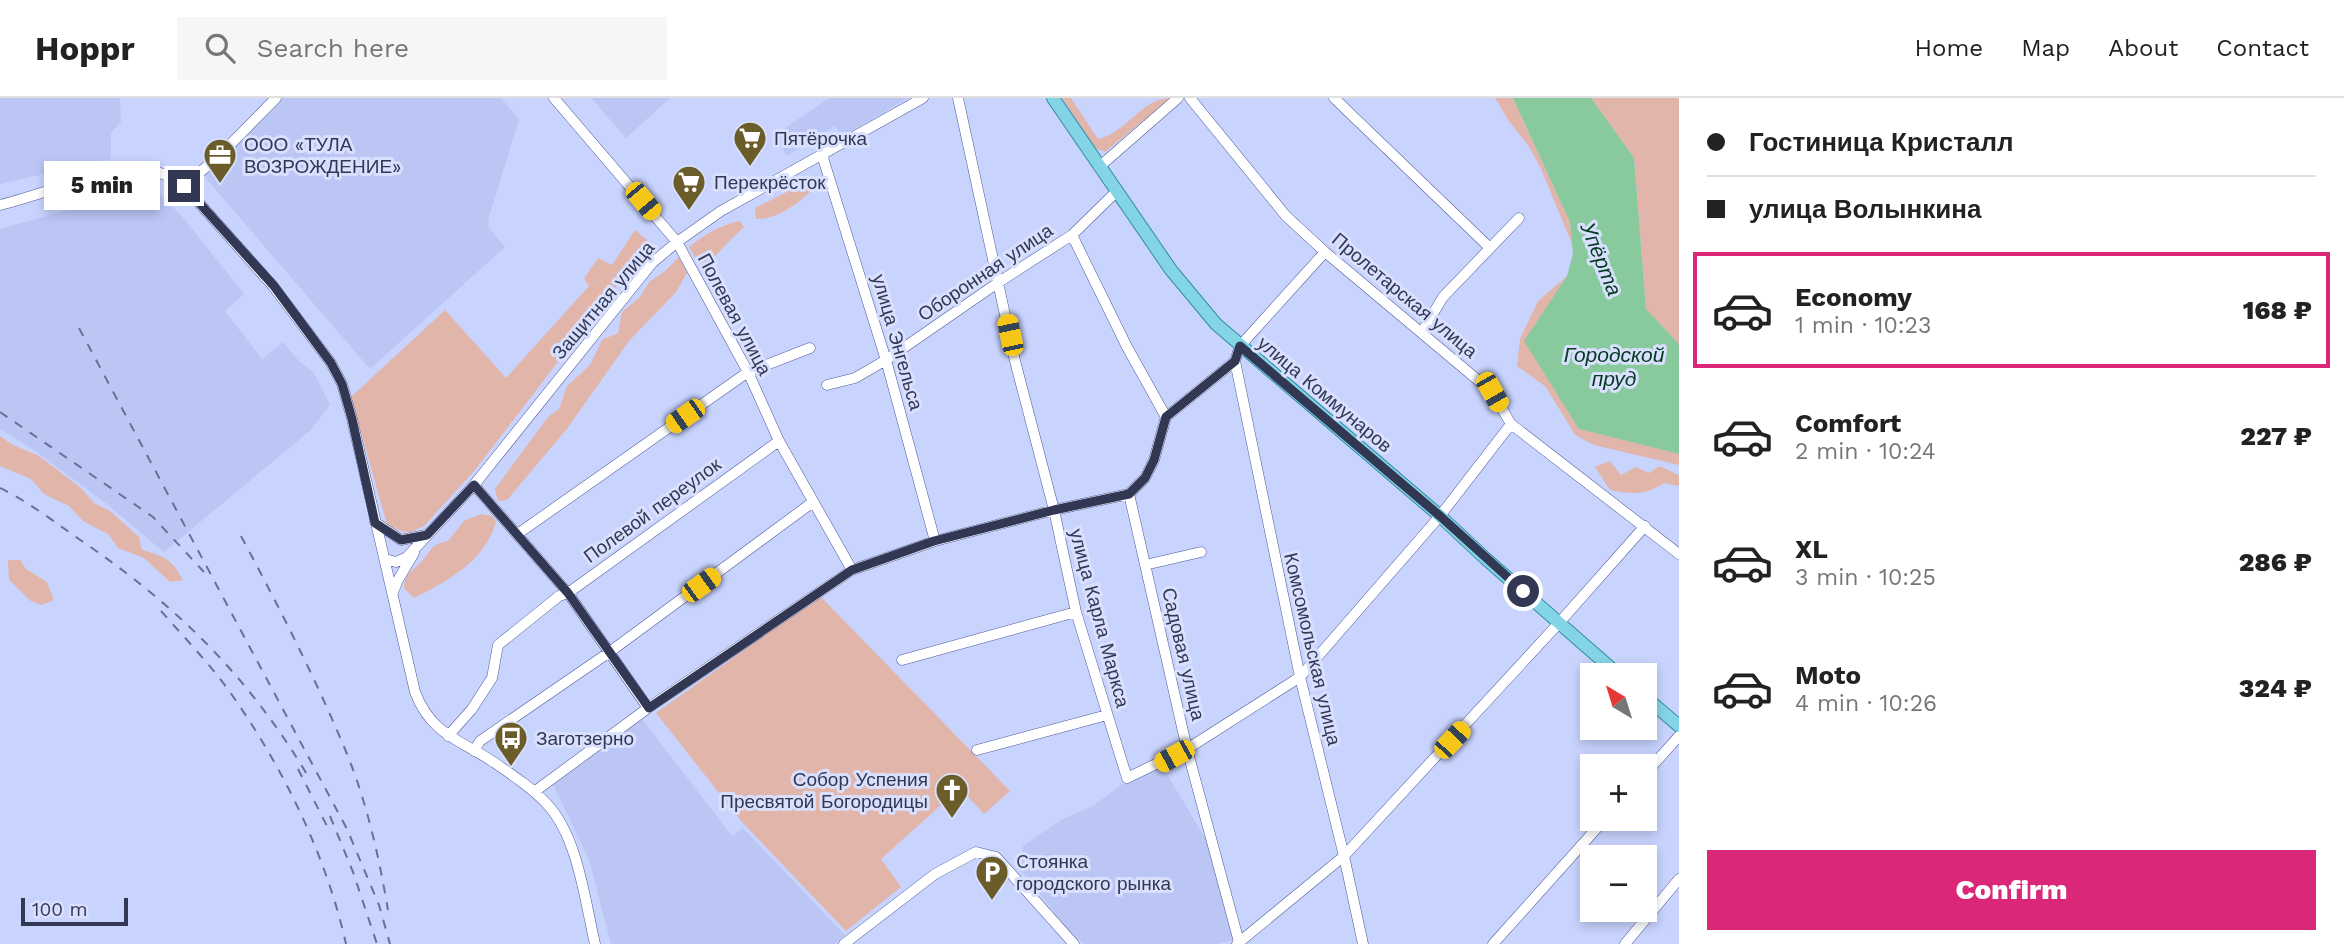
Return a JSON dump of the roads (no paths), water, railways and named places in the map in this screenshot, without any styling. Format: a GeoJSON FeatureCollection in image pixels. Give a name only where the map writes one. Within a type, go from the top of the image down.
{"type":"FeatureCollection","features":[{"type":"Feature","properties":{"kind":"main road","name":"улица Коммунаров"},"geometry":{"type":"LineString","coordinates":[[1053,98],[1116,192],[1196,302],[1240,346],[1440,516],[1605,663]]}},
{"type":"Feature","properties":{"kind":"main road"},"geometry":{"type":"LineString","coordinates":[[1657,707],[1679,726]]}},
{"type":"Feature","properties":{"kind":"street"},"geometry":{"type":"LineString","coordinates":[[184,186],[220,155],[276,98]]}},
{"type":"Feature","properties":{"kind":"street","name":"Полевая улица"},"geometry":{"type":"LineString","coordinates":[[554,98],[677,242],[748,372],[779,441],[852,570]]}},
{"type":"Feature","properties":{"kind":"street","name":"Защитная улица"},"geometry":{"type":"LineString","coordinates":[[427,535],[474,485],[652,263],[721,211],[923,98]]}},
{"type":"Feature","properties":{"kind":"street","name":"улица Карла Маркса"},"geometry":{"type":"LineString","coordinates":[[958,98],[1015,361],[1054,510],[1076,612],[1126,778],[1187,749]]}},
{"type":"Feature","properties":{"kind":"street"},"geometry":{"type":"LineString","coordinates":[[1099,167],[1178,98]]}},
{"type":"Feature","properties":{"kind":"street","name":"Пролетарская улица"},"geometry":{"type":"LineString","coordinates":[[1190,98],[1286,216],[1492,392],[1511,424],[1679,554]]}},
{"type":"Feature","properties":{"kind":"street"},"geometry":{"type":"LineString","coordinates":[[1334,98],[1489,247]]}},
{"type":"Feature","properties":{"kind":"street","name":"улица Энгельса"},"geometry":{"type":"LineString","coordinates":[[822,155],[886,360],[934,541]]}},
{"type":"Feature","properties":{"kind":"street"},"geometry":{"type":"LineString","coordinates":[[0,205],[100,177],[144,170],[174,178],[274,286],[331,363],[342,384],[421,708],[435,727],[448,737],[491,761],[534,792],[559,820],[567,836],[595,944]]}},
{"type":"Feature","properties":{"kind":"street","name":"Оборонная улица"},"geometry":{"type":"LineString","coordinates":[[827,385],[855,378],[886,360],[1072,234],[1116,192]]}},
{"type":"Feature","properties":{"kind":"street"},"geometry":{"type":"LineString","coordinates":[[1422,331],[1443,298],[1518,218]]}},
{"type":"Feature","properties":{"kind":"street"},"geometry":{"type":"LineString","coordinates":[[1072,234],[1166,417]]}},
{"type":"Feature","properties":{"kind":"street"},"geometry":{"type":"LineString","coordinates":[[534,792],[649,708],[852,570],[934,541],[1129,494],[1145,478],[1154,460],[1166,417],[1235,361],[1240,346],[1325,252]]}},
{"type":"Feature","properties":{"kind":"street"},"geometry":{"type":"LineString","coordinates":[[519,533],[748,372],[810,348]]}},
{"type":"Feature","properties":{"kind":"street","name":"Комсомольская улица"},"geometry":{"type":"LineString","coordinates":[[1235,361],[1300,677],[1363,944]]}},
{"type":"Feature","properties":{"kind":"street"},"geometry":{"type":"LineString","coordinates":[[1187,749],[1300,677],[1440,516],[1511,424]]}},
{"type":"Feature","properties":{"kind":"street","name":"Полевой переулок"},"geometry":{"type":"LineString","coordinates":[[448,737],[472,709],[492,678],[498,645],[559,596],[568,593],[779,441]]}},
{"type":"Feature","properties":{"kind":"street"},"geometry":{"type":"LineString","coordinates":[[474,485],[519,533],[568,593],[649,708]]}},
{"type":"Feature","properties":{"kind":"street","name":"Садовая улица"},"geometry":{"type":"LineString","coordinates":[[1129,494],[1187,749],[1238,943]]}},
{"type":"Feature","properties":{"kind":"street"},"geometry":{"type":"LineString","coordinates":[[474,751],[480,741],[611,651],[813,502]]}},
{"type":"Feature","properties":{"kind":"street"},"geometry":{"type":"LineString","coordinates":[[375,523],[401,540]]}},
{"type":"Feature","properties":{"kind":"street"},"geometry":{"type":"LineString","coordinates":[[1238,943],[1344,856],[1645,526]]}},
{"type":"Feature","properties":{"kind":"street"},"geometry":{"type":"LineString","coordinates":[[384,555],[396,562],[407,557],[427,535]]}},
{"type":"Feature","properties":{"kind":"street"},"geometry":{"type":"LineString","coordinates":[[384,555],[401,540],[427,535]]}},
{"type":"Feature","properties":{"kind":"street"},"geometry":{"type":"LineString","coordinates":[[393,593],[398,580],[427,535]]}},
{"type":"Feature","properties":{"kind":"street"},"geometry":{"type":"LineString","coordinates":[[1145,565],[1201,552]]}},
{"type":"Feature","properties":{"kind":"street"},"geometry":{"type":"LineString","coordinates":[[902,660],[1076,612]]}},
{"type":"Feature","properties":{"kind":"street"},"geometry":{"type":"LineString","coordinates":[[977,750],[1107,715]]}},
{"type":"Feature","properties":{"kind":"street"},"geometry":{"type":"LineString","coordinates":[[1657,761],[1679,736]]}},
{"type":"Feature","properties":{"kind":"street"},"geometry":{"type":"LineString","coordinates":[[1493,944],[1594,831]]}},
{"type":"Feature","properties":{"kind":"street"},"geometry":{"type":"LineString","coordinates":[[845,944],[935,874],[976,852],[996,857],[1074,944]]}},
{"type":"Feature","properties":{"kind":"street"},"geometry":{"type":"LineString","coordinates":[[1625,944],[1679,879]]}},
{"type":"Feature","properties":{"kind":"water","name":"Городской пруд"},"geometry":{"type":"Polygon","coordinates":[[[1513,98],[1591,98],[1634,158],[1646,309],[1679,344],[1679,454],[1579,429],[1524,341],[1567,276],[1573,254],[1570,222],[1513,98]]]}},
{"type":"Feature","properties":{"kind":"railway"},"geometry":{"type":"LineString","coordinates":[[79,328],[347,829],[379,905],[390,944]]}},
{"type":"Feature","properties":{"kind":"railway"},"geometry":{"type":"LineString","coordinates":[[0,412],[153,517],[204,572]]}},
{"type":"Feature","properties":{"kind":"railway"},"geometry":{"type":"LineString","coordinates":[[0,488],[39,511],[112,562],[177,615],[234,673],[285,739],[308,776]]}},
{"type":"Feature","properties":{"kind":"railway"},"geometry":{"type":"LineString","coordinates":[[241,536],[297,643],[347,754],[372,830],[388,910]]}},
{"type":"Feature","properties":{"kind":"railway"},"geometry":{"type":"LineString","coordinates":[[161,611],[227,688],[266,747],[314,843],[327,877],[346,944]]}},
{"type":"Feature","properties":{"kind":"railway"},"geometry":{"type":"LineString","coordinates":[[298,769],[328,828]]}},
{"type":"Feature","properties":{"kind":"railway"},"geometry":{"type":"LineString","coordinates":[[330,816],[353,872],[377,944]]}},
{"type":"Feature","properties":{"kind":"place","name":"Пятёрочка"},"geometry":{"type":"Point","coordinates":[750,168]}},
{"type":"Feature","properties":{"kind":"place","name":"ООО «ТУЛА ВОЗРОЖДЕНИЕ»"},"geometry":{"type":"Point","coordinates":[220,185]}},
{"type":"Feature","properties":{"kind":"place","name":"Перекрёсток"},"geometry":{"type":"Point","coordinates":[689,212]}},
{"type":"Feature","properties":{"kind":"place","name":"Заготзерно"},"geometry":{"type":"Point","coordinates":[511,768]}},
{"type":"Feature","properties":{"kind":"place","name":"Собор Успения Пресвятой Богородицы"},"geometry":{"type":"Point","coordinates":[952,820]}},
{"type":"Feature","properties":{"kind":"place","name":"Cтоянка городского рынка"},"geometry":{"type":"Point","coordinates":[992,902]}},
{"type":"Feature","properties":{"kind":"water label","name":"Упёрта"},"geometry":{"type":"Point","coordinates":[1601,259]}}]}
